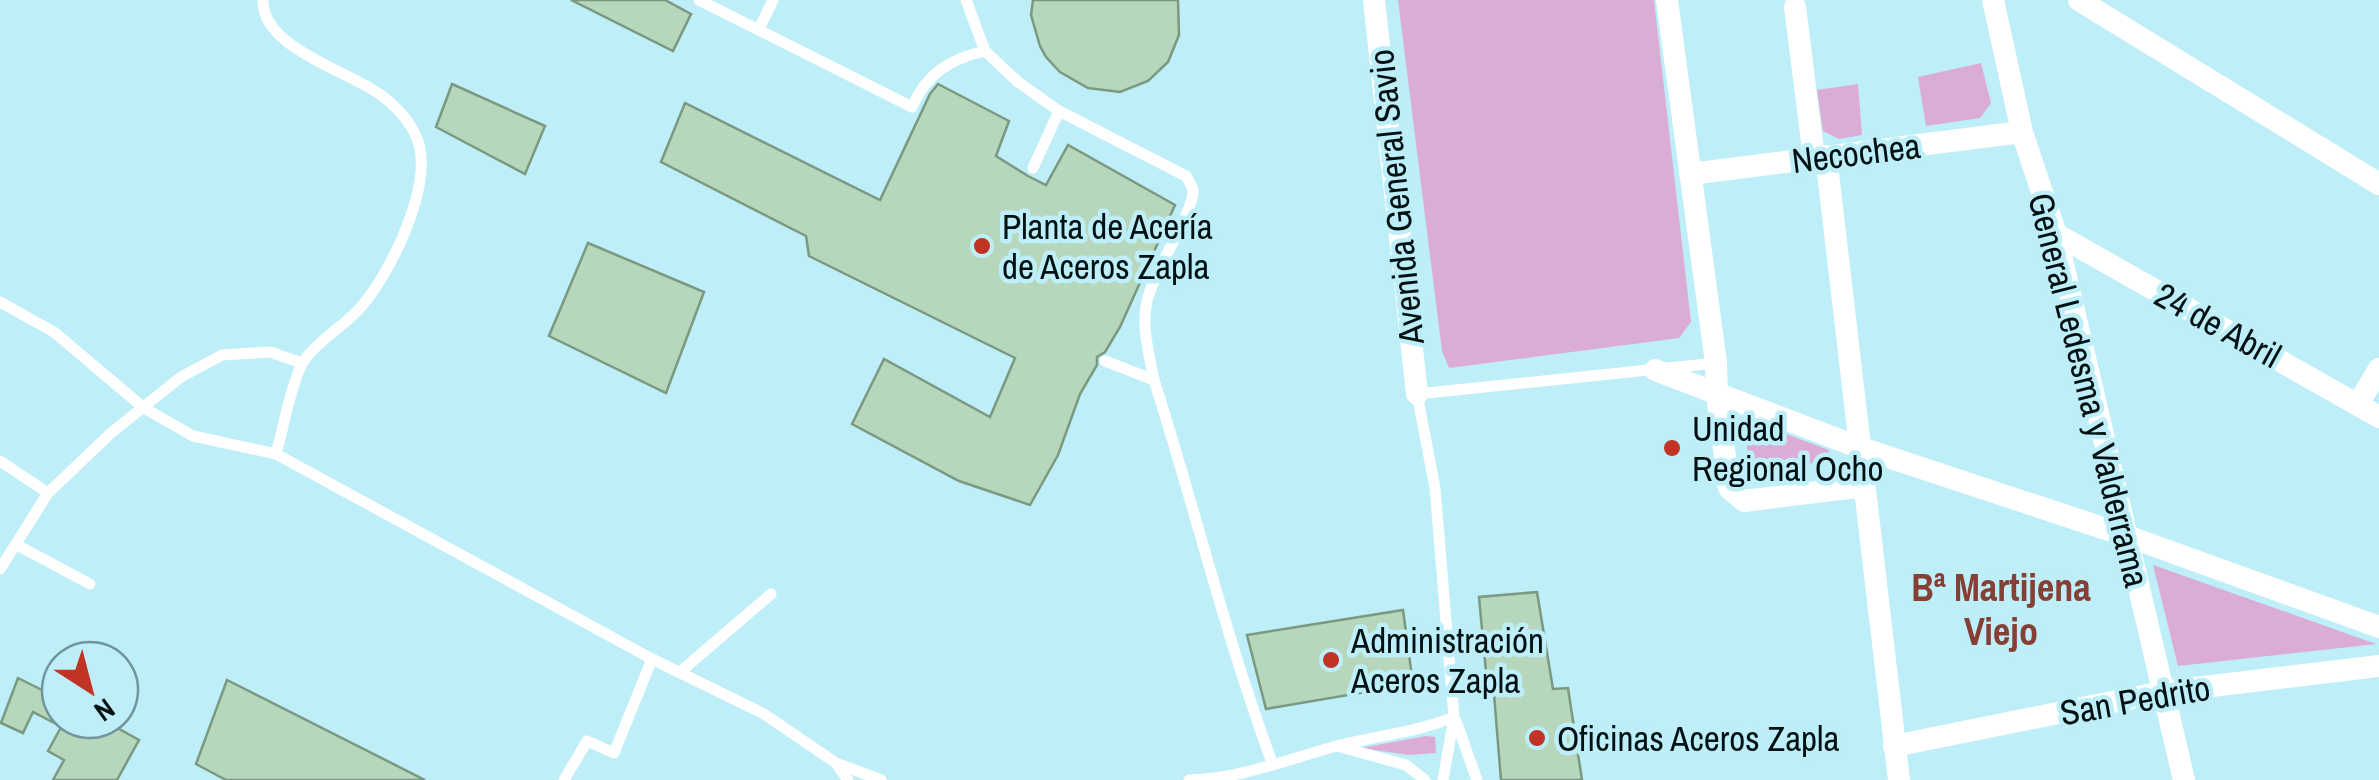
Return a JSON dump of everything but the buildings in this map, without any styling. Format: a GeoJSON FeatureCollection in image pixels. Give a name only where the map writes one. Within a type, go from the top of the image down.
{"type":"FeatureCollection","features":[{"type":"Feature","properties":{"kind":"street","name":"Avenida General Savio"},"geometry":{"type":"LineString","coordinates":[[1374,0],[1417,394]]}},
{"type":"Feature","properties":{"kind":"street"},"geometry":{"type":"LineString","coordinates":[[1667,0],[1729,488],[1744,501],[1865,486]]}},
{"type":"Feature","properties":{"kind":"street","name":"General Ledesma y Valderrama"},"geometry":{"type":"LineString","coordinates":[[1993,0],[2022,132],[2056,234],[2184,780]]}},
{"type":"Feature","properties":{"kind":"street"},"geometry":{"type":"LineString","coordinates":[[2079,0],[2379,184]]}},
{"type":"Feature","properties":{"kind":"street"},"geometry":{"type":"LineString","coordinates":[[1795,7],[1861,448],[1899,780]]}},
{"type":"Feature","properties":{"kind":"street","name":"Necochea"},"geometry":{"type":"LineString","coordinates":[[1690,174],[2022,132]]}},
{"type":"Feature","properties":{"kind":"street","name":"24 de Abril"},"geometry":{"type":"LineString","coordinates":[[2056,234],[2379,417]]}},
{"type":"Feature","properties":{"kind":"street"},"geometry":{"type":"LineString","coordinates":[[2358,404],[2379,368]]}},
{"type":"Feature","properties":{"kind":"street"},"geometry":{"type":"LineString","coordinates":[[1656,370],[1861,448],[2127,536],[2379,627]]}},
{"type":"Feature","properties":{"kind":"street","name":"San Pedrito"},"geometry":{"type":"LineString","coordinates":[[1894,746],[2162,692],[2379,666]]}},
{"type":"Feature","properties":{"kind":"lane"},"geometry":{"type":"LineString","coordinates":[[263,0],[262,12],[282,39],[380,94],[402,114],[418,141],[422,163],[402,242],[362,305],[302,363],[276,454]]}},
{"type":"Feature","properties":{"kind":"lane"},"geometry":{"type":"LineString","coordinates":[[699,0],[912,106],[921,86],[943,65],[985,51]]}},
{"type":"Feature","properties":{"kind":"lane"},"geometry":{"type":"LineString","coordinates":[[759,29],[773,0]]}},
{"type":"Feature","properties":{"kind":"lane"},"geometry":{"type":"LineString","coordinates":[[966,0],[985,51],[1018,82],[1059,111],[1186,176],[1193,190],[1189,210],[1163,257],[1147,300],[1144,330],[1154,380],[1191,496],[1235,660],[1273,764]]}},
{"type":"Feature","properties":{"kind":"lane"},"geometry":{"type":"LineString","coordinates":[[1033,168],[1059,111]]}},
{"type":"Feature","properties":{"kind":"lane"},"geometry":{"type":"LineString","coordinates":[[0,302],[54,332],[144,408],[193,436],[276,454],[652,659],[764,714],[836,763],[881,780]]}},
{"type":"Feature","properties":{"kind":"lane"},"geometry":{"type":"LineString","coordinates":[[0,569],[48,494],[111,433],[181,377],[222,355],[270,352],[302,363]]}},
{"type":"Feature","properties":{"kind":"lane"},"geometry":{"type":"LineString","coordinates":[[1105,361],[1154,380]]}},
{"type":"Feature","properties":{"kind":"lane"},"geometry":{"type":"LineString","coordinates":[[1443,780],[1454,717],[1435,488],[1417,394],[1716,362]]}},
{"type":"Feature","properties":{"kind":"lane"},"geometry":{"type":"LineString","coordinates":[[0,460],[48,494]]}},
{"type":"Feature","properties":{"kind":"lane"},"geometry":{"type":"LineString","coordinates":[[17,545],[90,584]]}},
{"type":"Feature","properties":{"kind":"lane"},"geometry":{"type":"LineString","coordinates":[[680,672],[770,594]]}},
{"type":"Feature","properties":{"kind":"lane"},"geometry":{"type":"LineString","coordinates":[[564,780],[587,741],[614,753],[652,659]]}},
{"type":"Feature","properties":{"kind":"lane"},"geometry":{"type":"LineString","coordinates":[[1189,780],[1243,773],[1337,746],[1423,730],[1454,717]]}},
{"type":"Feature","properties":{"kind":"lane"},"geometry":{"type":"LineString","coordinates":[[1454,717],[1477,780]]}},
{"type":"Feature","properties":{"kind":"lane"},"geometry":{"type":"LineString","coordinates":[[1337,746],[1406,765],[1424,780]]}},
{"type":"Feature","properties":{"kind":"lane"},"geometry":{"type":"LineString","coordinates":[[836,763],[848,780]]}},
{"type":"Feature","properties":{"kind":"shaded area"},"geometry":{"type":"Polygon","coordinates":[[[1398,0],[1654,0],[1691,322],[1679,338],[1449,368],[1442,351],[1398,0]]]}},
{"type":"Feature","properties":{"kind":"shaded area"},"geometry":{"type":"Polygon","coordinates":[[[1981,63],[1991,103],[1980,118],[1926,126],[1918,77],[1981,63]]]}},
{"type":"Feature","properties":{"kind":"shaded area"},"geometry":{"type":"Polygon","coordinates":[[[1858,84],[1862,135],[1839,139],[1823,131],[1817,90],[1858,84]]]}},
{"type":"Feature","properties":{"kind":"shaded area"},"geometry":{"type":"Polygon","coordinates":[[[1741,417],[1829,450],[1827,462],[1751,468],[1741,417]]]}},
{"type":"Feature","properties":{"kind":"shaded area"},"geometry":{"type":"Polygon","coordinates":[[[2153,565],[2376,644],[2178,666],[2153,565]]]}},
{"type":"Feature","properties":{"kind":"shaded area"},"geometry":{"type":"Polygon","coordinates":[[[1435,737],[1436,753],[1409,755],[1361,748],[1435,737]]]}},
{"type":"Feature","properties":{"kind":"place","name":"Planta de Acería de Aceros Zapla"},"geometry":{"type":"Point","coordinates":[982,246]}},
{"type":"Feature","properties":{"kind":"place","name":"Unidad Regional Ocho"},"geometry":{"type":"Point","coordinates":[1672,448]}},
{"type":"Feature","properties":{"kind":"place","name":"Administración Aceros Zapla"},"geometry":{"type":"Point","coordinates":[1331,660]}},
{"type":"Feature","properties":{"kind":"place","name":"Oficinas Aceros Zapla"},"geometry":{"type":"Point","coordinates":[1537,738]}},
{"type":"Feature","properties":{"kind":"district","name":"Bª Martijena Viejo"},"geometry":{"type":"Point","coordinates":[2001,609]}}]}
